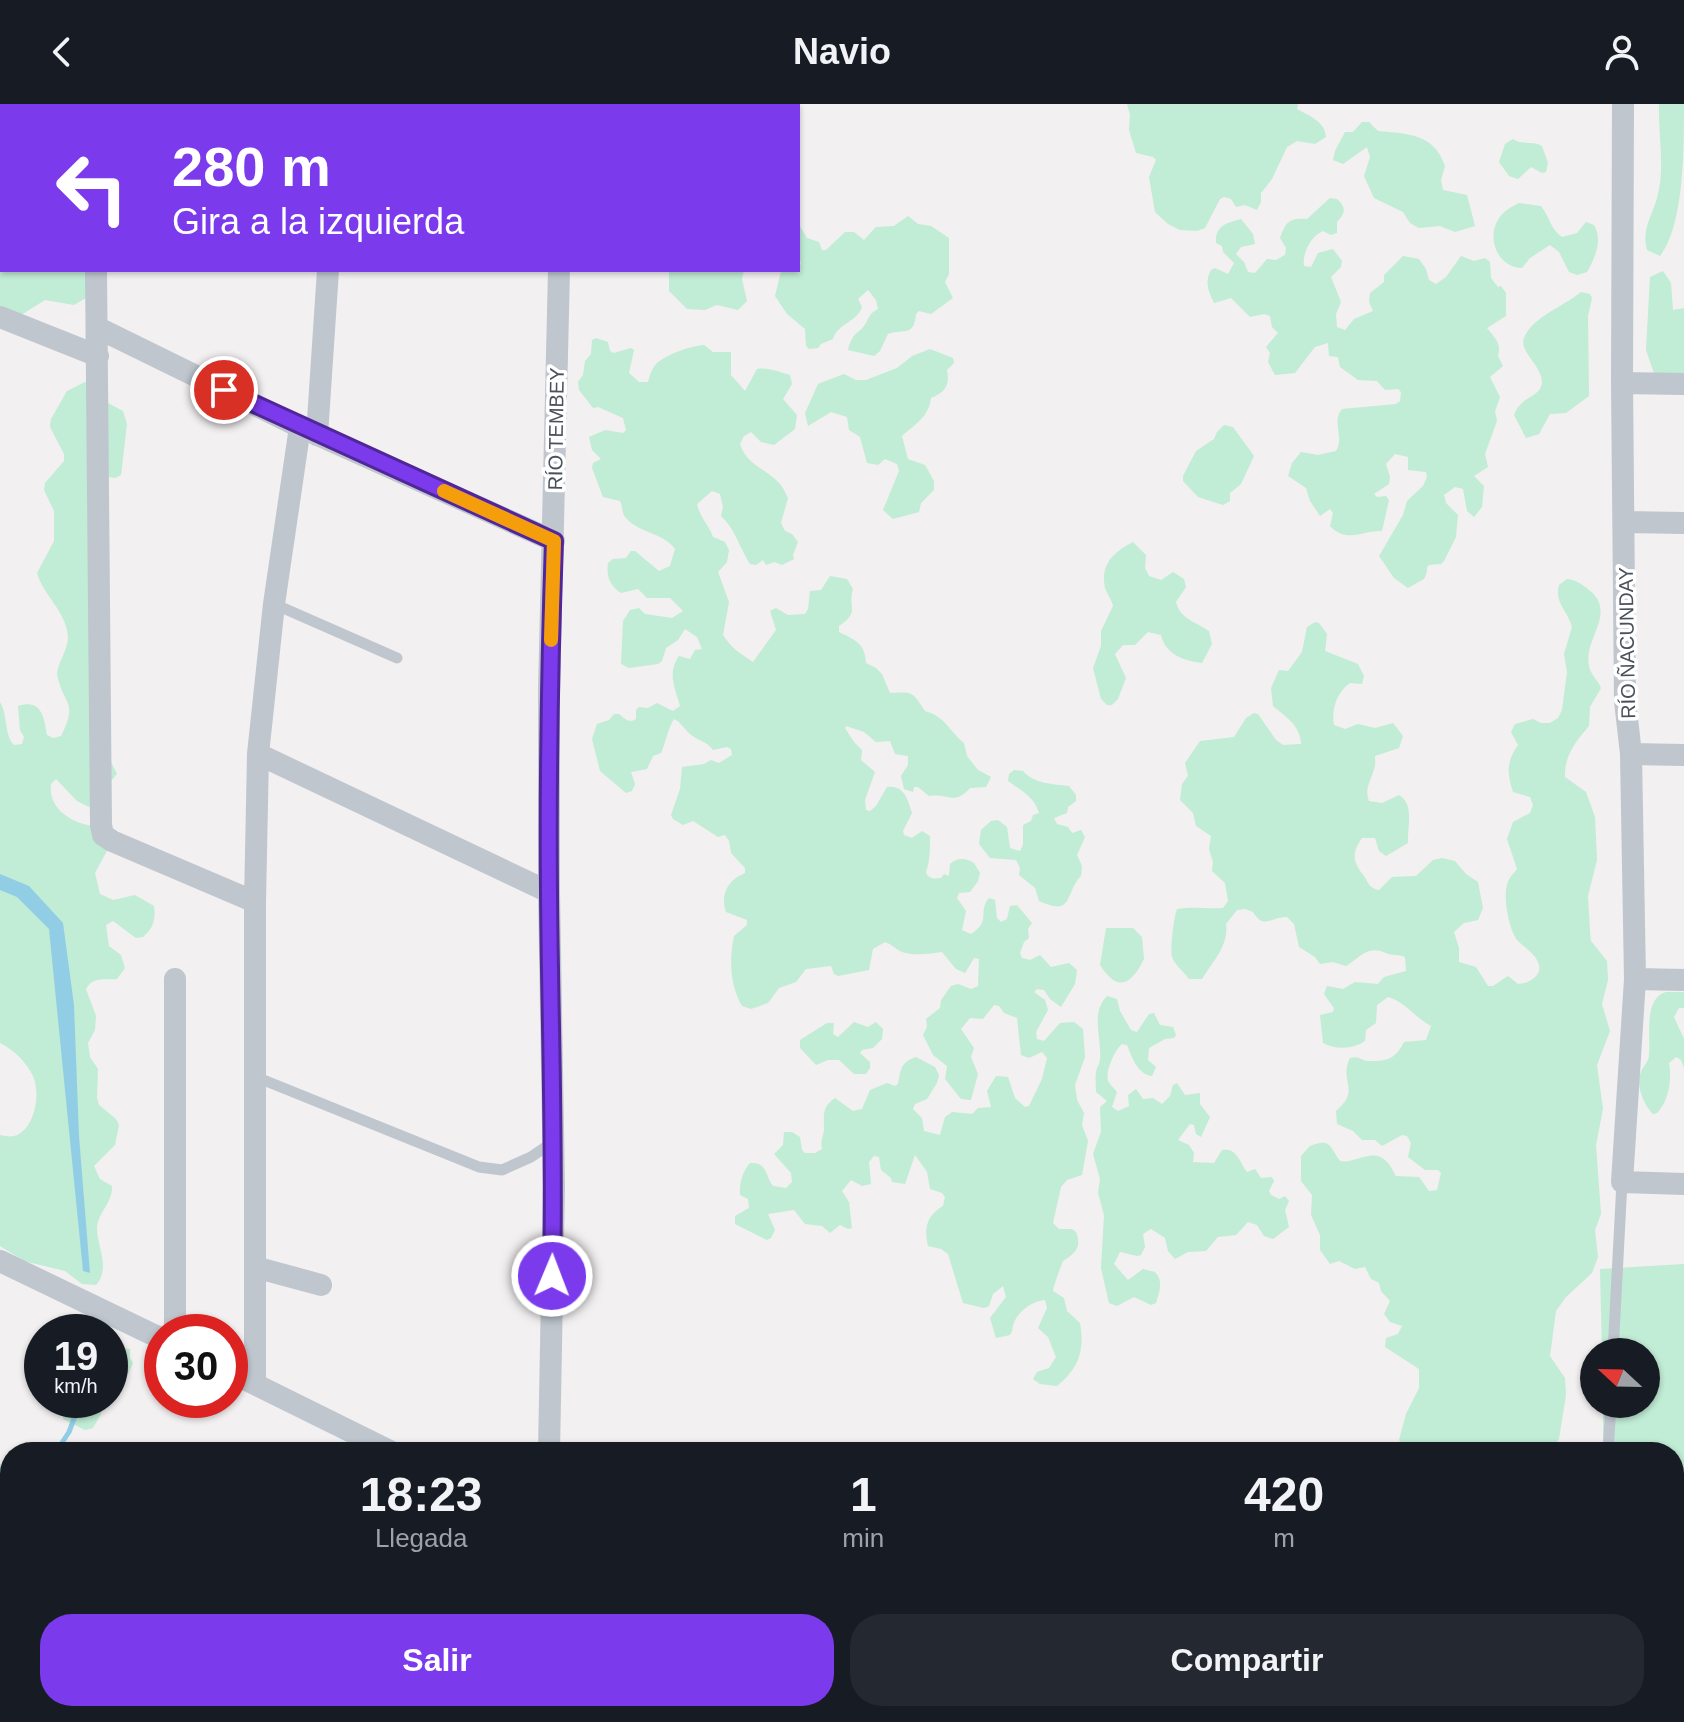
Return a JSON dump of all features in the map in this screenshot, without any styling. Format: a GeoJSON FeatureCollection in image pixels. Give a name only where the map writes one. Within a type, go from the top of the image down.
{"type":"FeatureCollection","features":[{"type":"Feature","properties":{"kind":"street","name":"RÍO ÑACUNDAY"},"geometry":{"type":"LineString","coordinates":[[1622,1182],[1635,979],[1631,754],[1625,701],[1623,104]]}},
{"type":"Feature","properties":{"kind":"street"},"geometry":{"type":"LineString","coordinates":[[96,272],[100,809],[103,835],[255,902]]}},
{"type":"Feature","properties":{"kind":"street"},"geometry":{"type":"LineString","coordinates":[[255,1384],[258,754],[274,604],[309,431],[328,272]]}},
{"type":"Feature","properties":{"kind":"street","name":"RÍO TEMBEY"},"geometry":{"type":"LineString","coordinates":[[549,1442],[553,1142],[549,691],[559,272]]}},
{"type":"Feature","properties":{"kind":"street"},"geometry":{"type":"LineString","coordinates":[[0,317],[98,356]]}},
{"type":"Feature","properties":{"kind":"street"},"geometry":{"type":"LineString","coordinates":[[98,328],[309,431],[554,541]]}},
{"type":"Feature","properties":{"kind":"street"},"geometry":{"type":"LineString","coordinates":[[1622,383],[1684,384]]}},
{"type":"Feature","properties":{"kind":"street"},"geometry":{"type":"LineString","coordinates":[[1625,522],[1684,523]]}},
{"type":"Feature","properties":{"kind":"street"},"geometry":{"type":"LineString","coordinates":[[258,754],[549,892]]}},
{"type":"Feature","properties":{"kind":"street"},"geometry":{"type":"LineString","coordinates":[[1631,754],[1684,755]]}},
{"type":"Feature","properties":{"kind":"street"},"geometry":{"type":"LineString","coordinates":[[175,979],[175,1314]]}},
{"type":"Feature","properties":{"kind":"street"},"geometry":{"type":"LineString","coordinates":[[1635,979],[1684,980]]}},
{"type":"Feature","properties":{"kind":"street"},"geometry":{"type":"LineString","coordinates":[[1622,1182],[1684,1184]]}},
{"type":"Feature","properties":{"kind":"street"},"geometry":{"type":"LineString","coordinates":[[0,1261],[144,1330]]}},
{"type":"Feature","properties":{"kind":"street"},"geometry":{"type":"LineString","coordinates":[[255,1267],[321,1285]]}},
{"type":"Feature","properties":{"kind":"street"},"geometry":{"type":"LineString","coordinates":[[248,1381],[372,1442]]}},
{"type":"Feature","properties":{"kind":"lane"},"geometry":{"type":"LineString","coordinates":[[274,604],[397,658]]}},
{"type":"Feature","properties":{"kind":"lane"},"geometry":{"type":"LineString","coordinates":[[256,1077],[479,1167],[502,1170],[531,1157],[553,1142]]}},
{"type":"Feature","properties":{"kind":"lane"},"geometry":{"type":"LineString","coordinates":[[1614,1338],[1622,1182]]}},
{"type":"Feature","properties":{"kind":"lane"},"geometry":{"type":"LineString","coordinates":[[1609,1442],[1610,1418]]}},
{"type":"Feature","properties":{"kind":"green space"},"geometry":{"type":"Polygon","coordinates":[[[1127,104],[1298,104],[1297,109],[1320,123],[1326,137],[1315,144],[1297,141],[1287,147],[1272,179],[1261,193],[1257,210],[1245,205],[1236,207],[1231,199],[1224,197],[1205,228],[1180,230],[1155,212],[1149,177],[1156,160],[1136,153],[1129,130],[1127,104]]]}},
{"type":"Feature","properties":{"kind":"green space"},"geometry":{"type":"Polygon","coordinates":[[[1659,104],[1684,104],[1683,164],[1678,207],[1668,243],[1660,256],[1647,250],[1645,235],[1660,183],[1659,104]]]}},
{"type":"Feature","properties":{"kind":"green space"},"geometry":{"type":"Polygon","coordinates":[[[1362,122],[1369,122],[1378,131],[1418,137],[1434,147],[1445,166],[1441,180],[1443,190],[1467,195],[1475,226],[1455,232],[1440,226],[1419,228],[1410,223],[1403,212],[1374,198],[1364,176],[1370,157],[1367,147],[1343,164],[1333,160],[1345,132],[1353,132],[1362,122]]]}},
{"type":"Feature","properties":{"kind":"green space"},"geometry":{"type":"Polygon","coordinates":[[[1513,139],[1542,146],[1548,163],[1546,172],[1531,167],[1518,179],[1509,176],[1499,162],[1505,144],[1513,139]]]}},
{"type":"Feature","properties":{"kind":"green space"},"geometry":{"type":"Polygon","coordinates":[[[1330,198],[1337,199],[1344,208],[1337,222],[1337,233],[1331,235],[1323,231],[1311,241],[1304,266],[1311,267],[1318,253],[1333,249],[1342,261],[1341,267],[1331,277],[1341,302],[1336,314],[1337,327],[1345,330],[1354,319],[1373,311],[1369,302],[1370,293],[1384,282],[1384,275],[1403,256],[1419,259],[1429,280],[1436,284],[1446,277],[1461,256],[1474,261],[1485,258],[1490,262],[1491,278],[1506,293],[1506,316],[1487,328],[1498,344],[1498,356],[1503,366],[1490,377],[1500,397],[1495,411],[1497,421],[1485,454],[1488,467],[1474,476],[1484,486],[1482,507],[1474,517],[1467,511],[1463,489],[1455,487],[1444,495],[1446,503],[1458,515],[1456,537],[1444,561],[1428,566],[1424,579],[1408,588],[1394,578],[1379,556],[1403,515],[1407,501],[1423,486],[1426,472],[1408,470],[1408,457],[1395,454],[1386,464],[1389,484],[1374,494],[1377,497],[1386,496],[1389,500],[1382,531],[1349,535],[1330,526],[1333,513],[1330,509],[1320,516],[1306,488],[1288,476],[1292,463],[1301,452],[1318,455],[1336,451],[1338,419],[1342,409],[1396,404],[1400,401],[1401,392],[1398,389],[1385,390],[1377,381],[1358,380],[1340,367],[1338,357],[1329,356],[1328,343],[1315,347],[1295,373],[1275,375],[1268,362],[1270,353],[1266,347],[1278,333],[1272,327],[1270,316],[1250,317],[1231,298],[1214,303],[1208,287],[1211,270],[1215,268],[1228,274],[1234,263],[1223,252],[1222,246],[1216,243],[1222,226],[1241,219],[1253,234],[1255,244],[1241,247],[1236,254],[1248,272],[1255,273],[1267,259],[1276,260],[1285,255],[1286,248],[1280,238],[1287,224],[1296,219],[1307,219],[1330,198]]]}},
{"type":"Feature","properties":{"kind":"green space"},"geometry":{"type":"Polygon","coordinates":[[[1519,203],[1541,206],[1555,231],[1562,237],[1577,233],[1586,222],[1594,225],[1598,243],[1587,272],[1577,275],[1569,272],[1559,252],[1550,245],[1530,258],[1522,268],[1514,267],[1501,258],[1494,244],[1495,228],[1502,215],[1519,203]]]}},
{"type":"Feature","properties":{"kind":"green space"},"geometry":{"type":"Polygon","coordinates":[[[908,216],[949,238],[949,274],[945,282],[953,298],[931,314],[919,311],[910,329],[888,334],[874,356],[848,350],[854,336],[878,309],[876,300],[868,290],[858,299],[862,307],[859,312],[833,339],[818,348],[809,349],[805,329],[787,314],[775,296],[781,272],[800,272],[800,226],[807,238],[819,242],[822,250],[826,250],[845,232],[854,232],[864,240],[876,227],[894,226],[908,216]]]}},
{"type":"Feature","properties":{"kind":"green space"},"geometry":{"type":"Polygon","coordinates":[[[1663,271],[1671,283],[1673,310],[1684,308],[1684,391],[1656,379],[1646,350],[1650,277],[1663,271]]]}},
{"type":"Feature","properties":{"kind":"green space"},"geometry":{"type":"Polygon","coordinates":[[[0,272],[92,272],[86,298],[74,305],[45,300],[21,315],[0,306],[0,272]]]}},
{"type":"Feature","properties":{"kind":"green space"},"geometry":{"type":"Polygon","coordinates":[[[669,272],[744,272],[747,301],[738,310],[717,305],[705,310],[687,309],[669,291],[669,272]]]}},
{"type":"Feature","properties":{"kind":"green space"},"geometry":{"type":"Polygon","coordinates":[[[1581,292],[1590,294],[1592,298],[1588,316],[1589,396],[1566,413],[1550,414],[1539,434],[1526,438],[1514,415],[1523,402],[1540,389],[1542,382],[1538,369],[1525,350],[1524,338],[1542,317],[1581,292]]]}},
{"type":"Feature","properties":{"kind":"green space"},"geometry":{"type":"Polygon","coordinates":[[[596,338],[608,342],[610,351],[614,353],[631,348],[634,350],[629,373],[639,382],[648,382],[655,365],[667,357],[704,345],[713,352],[731,352],[731,375],[745,391],[757,369],[790,375],[792,384],[783,399],[797,415],[795,429],[774,445],[761,442],[751,432],[744,436],[740,444],[746,456],[779,483],[788,498],[781,523],[798,542],[794,559],[782,565],[774,562],[766,565],[763,560],[756,565],[750,564],[721,516],[723,507],[720,494],[712,491],[697,504],[713,537],[725,542],[729,550],[727,562],[718,572],[729,602],[723,635],[753,662],[776,630],[770,611],[776,608],[788,615],[805,614],[810,591],[821,590],[830,576],[847,579],[853,589],[852,613],[839,626],[839,632],[861,647],[866,663],[882,674],[890,693],[914,696],[925,711],[942,720],[964,743],[967,756],[978,770],[991,777],[986,787],[970,788],[955,798],[929,796],[918,787],[914,787],[913,792],[904,789],[901,776],[908,765],[908,756],[895,754],[890,741],[876,742],[864,732],[846,726],[862,750],[861,760],[875,772],[865,800],[866,810],[870,811],[876,806],[887,787],[898,788],[912,813],[904,835],[912,838],[922,831],[930,836],[928,876],[949,876],[950,864],[959,859],[974,863],[980,873],[978,881],[970,892],[959,893],[957,898],[966,911],[962,930],[971,934],[981,925],[989,898],[995,900],[997,918],[1001,922],[1007,919],[1010,906],[1017,905],[1032,923],[1028,929],[1029,938],[1020,953],[1022,958],[1030,960],[1040,955],[1051,967],[1069,963],[1077,970],[1075,984],[1061,1007],[1044,990],[1034,992],[1045,1000],[1048,1010],[1036,1032],[1037,1039],[1044,1041],[1060,1023],[1074,1022],[1083,1029],[1085,1057],[1075,1085],[1077,1100],[1084,1113],[1082,1125],[1088,1141],[1082,1175],[1067,1180],[1061,1187],[1053,1223],[1059,1229],[1072,1229],[1078,1238],[1076,1250],[1063,1261],[1053,1291],[1064,1298],[1067,1311],[1080,1323],[1082,1341],[1079,1358],[1071,1373],[1057,1386],[1040,1384],[1033,1379],[1037,1372],[1049,1368],[1056,1357],[1048,1337],[1038,1328],[1047,1308],[1045,1300],[1023,1310],[1015,1320],[1010,1335],[996,1338],[990,1318],[1006,1297],[1003,1286],[993,1294],[989,1306],[984,1308],[963,1303],[948,1254],[928,1246],[928,1223],[943,1206],[945,1197],[930,1189],[927,1172],[915,1155],[905,1184],[892,1182],[881,1170],[879,1157],[874,1156],[869,1162],[871,1184],[862,1186],[851,1180],[842,1191],[849,1202],[852,1228],[840,1225],[830,1233],[822,1226],[805,1224],[794,1210],[768,1214],[775,1230],[767,1240],[735,1224],[735,1216],[749,1208],[748,1199],[740,1195],[740,1191],[742,1178],[750,1163],[763,1167],[773,1186],[786,1188],[792,1182],[791,1173],[774,1154],[783,1145],[784,1132],[800,1137],[805,1153],[822,1149],[825,1111],[835,1098],[853,1111],[862,1109],[870,1090],[887,1083],[898,1084],[904,1065],[916,1057],[935,1067],[939,1075],[927,1099],[915,1104],[913,1109],[922,1118],[924,1131],[940,1135],[945,1117],[952,1112],[972,1114],[978,1108],[991,1107],[987,1091],[996,1076],[1008,1077],[1015,1098],[1025,1107],[1029,1106],[1042,1079],[1047,1058],[1042,1052],[1029,1058],[1021,1055],[1017,1018],[994,1005],[983,1019],[970,1018],[961,1029],[974,1048],[971,1057],[978,1074],[971,1100],[961,1099],[945,1079],[947,1066],[933,1055],[923,1035],[927,1027],[926,1019],[940,1008],[941,1000],[951,986],[958,984],[971,989],[978,986],[979,959],[974,958],[965,973],[956,969],[942,952],[906,953],[885,942],[873,949],[869,970],[838,976],[831,966],[806,969],[796,982],[779,988],[768,1003],[751,1009],[742,1006],[733,981],[731,954],[734,936],[747,925],[747,920],[726,912],[724,899],[730,884],[745,873],[745,868],[731,853],[725,835],[718,837],[693,821],[683,825],[671,815],[680,789],[682,767],[711,760],[719,763],[732,755],[731,749],[713,750],[674,719],[661,753],[653,756],[647,769],[631,772],[635,784],[632,791],[626,793],[600,771],[592,739],[597,724],[609,720],[614,714],[631,721],[636,719],[639,707],[648,708],[657,703],[673,711],[680,706],[673,681],[675,662],[679,656],[690,659],[695,650],[702,649],[697,637],[685,629],[678,640],[666,648],[658,664],[629,668],[621,664],[623,621],[630,610],[639,608],[645,614],[672,618],[683,611],[670,598],[647,598],[638,589],[621,593],[608,576],[608,563],[613,559],[626,558],[631,551],[659,571],[670,566],[675,549],[664,539],[632,523],[624,516],[620,501],[603,497],[592,468],[593,463],[601,459],[592,450],[589,437],[605,430],[623,433],[626,430],[623,418],[598,407],[593,408],[579,390],[578,382],[583,375],[585,361],[591,354],[592,340],[596,338]]]}},
{"type":"Feature","properties":{"kind":"green space"},"geometry":{"type":"Polygon","coordinates":[[[930,349],[953,358],[954,363],[947,370],[945,388],[931,398],[924,415],[902,436],[908,459],[925,465],[934,481],[934,490],[921,503],[919,512],[893,519],[883,510],[899,471],[897,464],[885,459],[878,465],[867,463],[860,437],[849,430],[847,417],[831,412],[808,426],[805,413],[818,384],[844,374],[856,380],[866,380],[897,368],[912,356],[930,349]]]}},
{"type":"Feature","properties":{"kind":"green space"},"geometry":{"type":"Polygon","coordinates":[[[87,381],[104,401],[123,411],[127,424],[121,475],[108,477],[110,760],[117,774],[89,807],[77,801],[56,779],[51,784],[51,793],[57,807],[69,818],[93,826],[108,849],[95,873],[100,894],[113,900],[135,895],[154,906],[155,911],[153,923],[143,937],[136,938],[113,921],[106,925],[109,946],[121,955],[125,968],[117,979],[95,980],[86,989],[96,1016],[95,1030],[88,1043],[90,1057],[98,1069],[97,1098],[99,1105],[119,1125],[115,1145],[94,1166],[100,1179],[112,1186],[97,1228],[103,1265],[96,1285],[82,1284],[65,1271],[24,1261],[0,1246],[0,1135],[14,1136],[25,1129],[33,1115],[36,1089],[35,1081],[22,1060],[0,1043],[0,702],[14,745],[22,744],[24,737],[20,730],[18,706],[26,704],[37,707],[43,716],[47,735],[53,738],[61,736],[69,716],[57,674],[68,642],[66,627],[37,573],[54,541],[54,511],[44,490],[45,483],[64,461],[64,454],[50,427],[51,419],[67,391],[87,381]]]}},
{"type":"Feature","properties":{"kind":"green space"},"geometry":{"type":"Polygon","coordinates":[[[1224,425],[1233,427],[1254,456],[1241,484],[1230,493],[1230,501],[1223,505],[1198,497],[1183,481],[1183,476],[1196,451],[1214,439],[1224,425]]]}},
{"type":"Feature","properties":{"kind":"green space"},"geometry":{"type":"Polygon","coordinates":[[[1133,542],[1146,555],[1145,568],[1149,576],[1161,580],[1173,572],[1184,579],[1186,587],[1176,602],[1178,608],[1209,631],[1212,644],[1202,663],[1176,655],[1163,642],[1161,635],[1148,632],[1135,645],[1123,645],[1115,654],[1126,678],[1118,699],[1107,705],[1101,699],[1093,668],[1101,646],[1101,631],[1113,606],[1105,588],[1105,572],[1114,555],[1133,542]]]}},
{"type":"Feature","properties":{"kind":"green space"},"geometry":{"type":"Polygon","coordinates":[[[1567,579],[1579,583],[1597,599],[1600,608],[1588,656],[1590,669],[1601,688],[1590,707],[1589,726],[1575,743],[1565,769],[1565,777],[1586,792],[1595,817],[1597,860],[1588,896],[1590,932],[1591,941],[1607,961],[1608,980],[1602,1004],[1610,1031],[1597,1065],[1603,1109],[1596,1145],[1601,1214],[1595,1230],[1598,1257],[1592,1273],[1556,1311],[1550,1356],[1565,1378],[1566,1395],[1557,1442],[1400,1442],[1406,1414],[1419,1388],[1419,1369],[1385,1347],[1386,1338],[1398,1334],[1402,1326],[1390,1322],[1384,1314],[1390,1301],[1381,1291],[1379,1283],[1371,1279],[1365,1267],[1355,1269],[1339,1261],[1330,1264],[1320,1250],[1320,1235],[1311,1215],[1312,1195],[1301,1181],[1301,1156],[1310,1146],[1326,1143],[1340,1161],[1380,1157],[1396,1176],[1419,1177],[1429,1191],[1437,1190],[1441,1173],[1425,1170],[1408,1157],[1411,1143],[1407,1136],[1402,1135],[1382,1146],[1375,1140],[1362,1140],[1353,1131],[1337,1124],[1336,1111],[1349,1091],[1346,1073],[1350,1058],[1382,1061],[1395,1055],[1404,1042],[1426,1040],[1431,1026],[1400,1002],[1388,997],[1377,1005],[1376,1023],[1366,1030],[1365,1041],[1344,1048],[1323,1043],[1320,1015],[1333,1012],[1334,1008],[1324,994],[1327,986],[1343,989],[1355,982],[1378,984],[1384,977],[1406,971],[1405,957],[1374,950],[1346,966],[1333,962],[1320,964],[1299,947],[1294,924],[1287,917],[1264,921],[1253,912],[1237,910],[1226,924],[1223,946],[1202,979],[1189,979],[1172,957],[1177,909],[1223,908],[1228,901],[1225,883],[1212,871],[1211,836],[1196,826],[1193,813],[1180,800],[1182,784],[1188,776],[1185,763],[1200,741],[1234,737],[1246,718],[1254,713],[1283,745],[1301,744],[1295,727],[1273,706],[1271,688],[1279,670],[1288,671],[1302,652],[1307,627],[1319,623],[1327,634],[1325,651],[1358,664],[1364,676],[1362,684],[1350,683],[1338,696],[1333,713],[1334,725],[1345,729],[1358,724],[1375,728],[1393,723],[1403,736],[1399,748],[1375,756],[1367,792],[1369,801],[1382,803],[1399,795],[1404,799],[1409,810],[1408,843],[1386,856],[1379,851],[1375,838],[1362,838],[1355,853],[1358,866],[1370,885],[1379,890],[1392,877],[1416,876],[1433,860],[1442,858],[1455,861],[1478,882],[1483,908],[1478,920],[1464,923],[1454,932],[1459,962],[1476,967],[1488,986],[1508,976],[1518,984],[1526,983],[1536,976],[1539,965],[1533,954],[1518,941],[1510,922],[1506,890],[1517,869],[1507,839],[1513,822],[1530,813],[1533,805],[1530,797],[1513,792],[1509,768],[1518,745],[1511,732],[1515,724],[1533,719],[1550,723],[1558,718],[1562,710],[1567,672],[1564,654],[1572,627],[1560,602],[1559,585],[1567,579]]]}},
{"type":"Feature","properties":{"kind":"green space"},"geometry":{"type":"Polygon","coordinates":[[[1014,770],[1023,771],[1038,781],[1069,786],[1076,795],[1076,801],[1068,807],[1067,813],[1054,818],[1057,824],[1068,827],[1072,833],[1081,830],[1085,837],[1077,855],[1082,866],[1081,876],[1063,905],[1039,901],[1035,888],[1019,875],[1016,860],[990,858],[979,844],[981,830],[991,821],[998,820],[1007,827],[1010,848],[1020,851],[1023,825],[1039,813],[1030,798],[1008,781],[1009,774],[1014,770]]]}},
{"type":"Feature","properties":{"kind":"green space"},"geometry":{"type":"Polygon","coordinates":[[[1106,928],[1133,928],[1142,937],[1144,959],[1134,975],[1124,982],[1112,979],[1100,965],[1106,928]]]}},
{"type":"Feature","properties":{"kind":"green space"},"geometry":{"type":"Polygon","coordinates":[[[1666,992],[1684,992],[1684,1008],[1679,1008],[1674,1017],[1684,1039],[1684,1068],[1676,1057],[1669,1063],[1667,1096],[1661,1108],[1653,1114],[1641,1094],[1639,1077],[1649,1057],[1651,1010],[1659,996],[1666,992]]]}},
{"type":"Feature","properties":{"kind":"green space"},"geometry":{"type":"Polygon","coordinates":[[[1107,996],[1117,999],[1131,1030],[1137,1032],[1149,1014],[1154,1013],[1160,1025],[1173,1027],[1176,1035],[1149,1048],[1148,1060],[1156,1067],[1152,1076],[1139,1068],[1127,1045],[1119,1047],[1108,1072],[1108,1081],[1117,1092],[1112,1107],[1118,1111],[1129,1106],[1128,1095],[1136,1089],[1143,1099],[1153,1098],[1162,1104],[1177,1083],[1185,1095],[1200,1093],[1200,1104],[1210,1117],[1201,1137],[1196,1134],[1194,1125],[1190,1124],[1178,1140],[1189,1145],[1194,1153],[1193,1162],[1214,1163],[1222,1150],[1231,1151],[1238,1156],[1247,1172],[1255,1169],[1261,1178],[1272,1177],[1271,1195],[1279,1199],[1285,1196],[1289,1201],[1285,1210],[1289,1227],[1273,1239],[1264,1236],[1257,1225],[1248,1222],[1236,1235],[1218,1237],[1206,1251],[1188,1252],[1175,1259],[1168,1251],[1165,1238],[1151,1229],[1143,1234],[1145,1247],[1141,1255],[1120,1252],[1114,1264],[1128,1280],[1143,1269],[1155,1272],[1160,1287],[1156,1303],[1151,1305],[1134,1297],[1117,1306],[1109,1303],[1101,1268],[1104,1215],[1098,1193],[1100,1179],[1093,1154],[1101,1132],[1100,1107],[1107,1101],[1096,1092],[1096,1072],[1100,1059],[1099,1010],[1107,996]]]}},
{"type":"Feature","properties":{"kind":"green space"},"geometry":{"type":"Polygon","coordinates":[[[854,1022],[868,1027],[876,1022],[883,1029],[882,1039],[873,1048],[860,1053],[870,1062],[866,1074],[854,1074],[839,1060],[816,1065],[800,1048],[800,1040],[827,1023],[834,1023],[833,1034],[838,1037],[854,1022]]]}},
{"type":"Feature","properties":{"kind":"green space"},"geometry":{"type":"Polygon","coordinates":[[[1684,1264],[1684,1442],[1603,1442],[1603,1418],[1660,1418],[1660,1338],[1602,1338],[1600,1269],[1684,1264]]]}},
{"type":"Feature","properties":{"kind":"green space"},"geometry":{"type":"Polygon","coordinates":[[[128,1349],[130,1349],[133,1363],[128,1374],[128,1349]]]}},
{"type":"Feature","properties":{"kind":"green space"},"geometry":{"type":"Polygon","coordinates":[[[99,1418],[93,1428],[85,1430],[63,1419],[99,1418]]]}},
{"type":"Feature","properties":{"kind":"water"},"geometry":{"type":"Polygon","coordinates":[[[0,874],[29,886],[63,923],[74,1005],[79,1136],[90,1273],[83,1271],[49,929],[17,897],[0,890],[0,874]]]}},
{"type":"Feature","properties":{"kind":"waterway"},"geometry":{"type":"LineString","coordinates":[[62,1442],[74,1418]]}},
{"type":"Feature","properties":{"kind":"slow traffic"},"geometry":{"type":"LineString","coordinates":[[444,491],[554,541],[551,640]]}},
{"type":"Feature","properties":{"kind":"route"},"geometry":{"type":"LineString","coordinates":[[224,390],[554,541],[549,691],[554,1187],[552,1276]]}}]}
